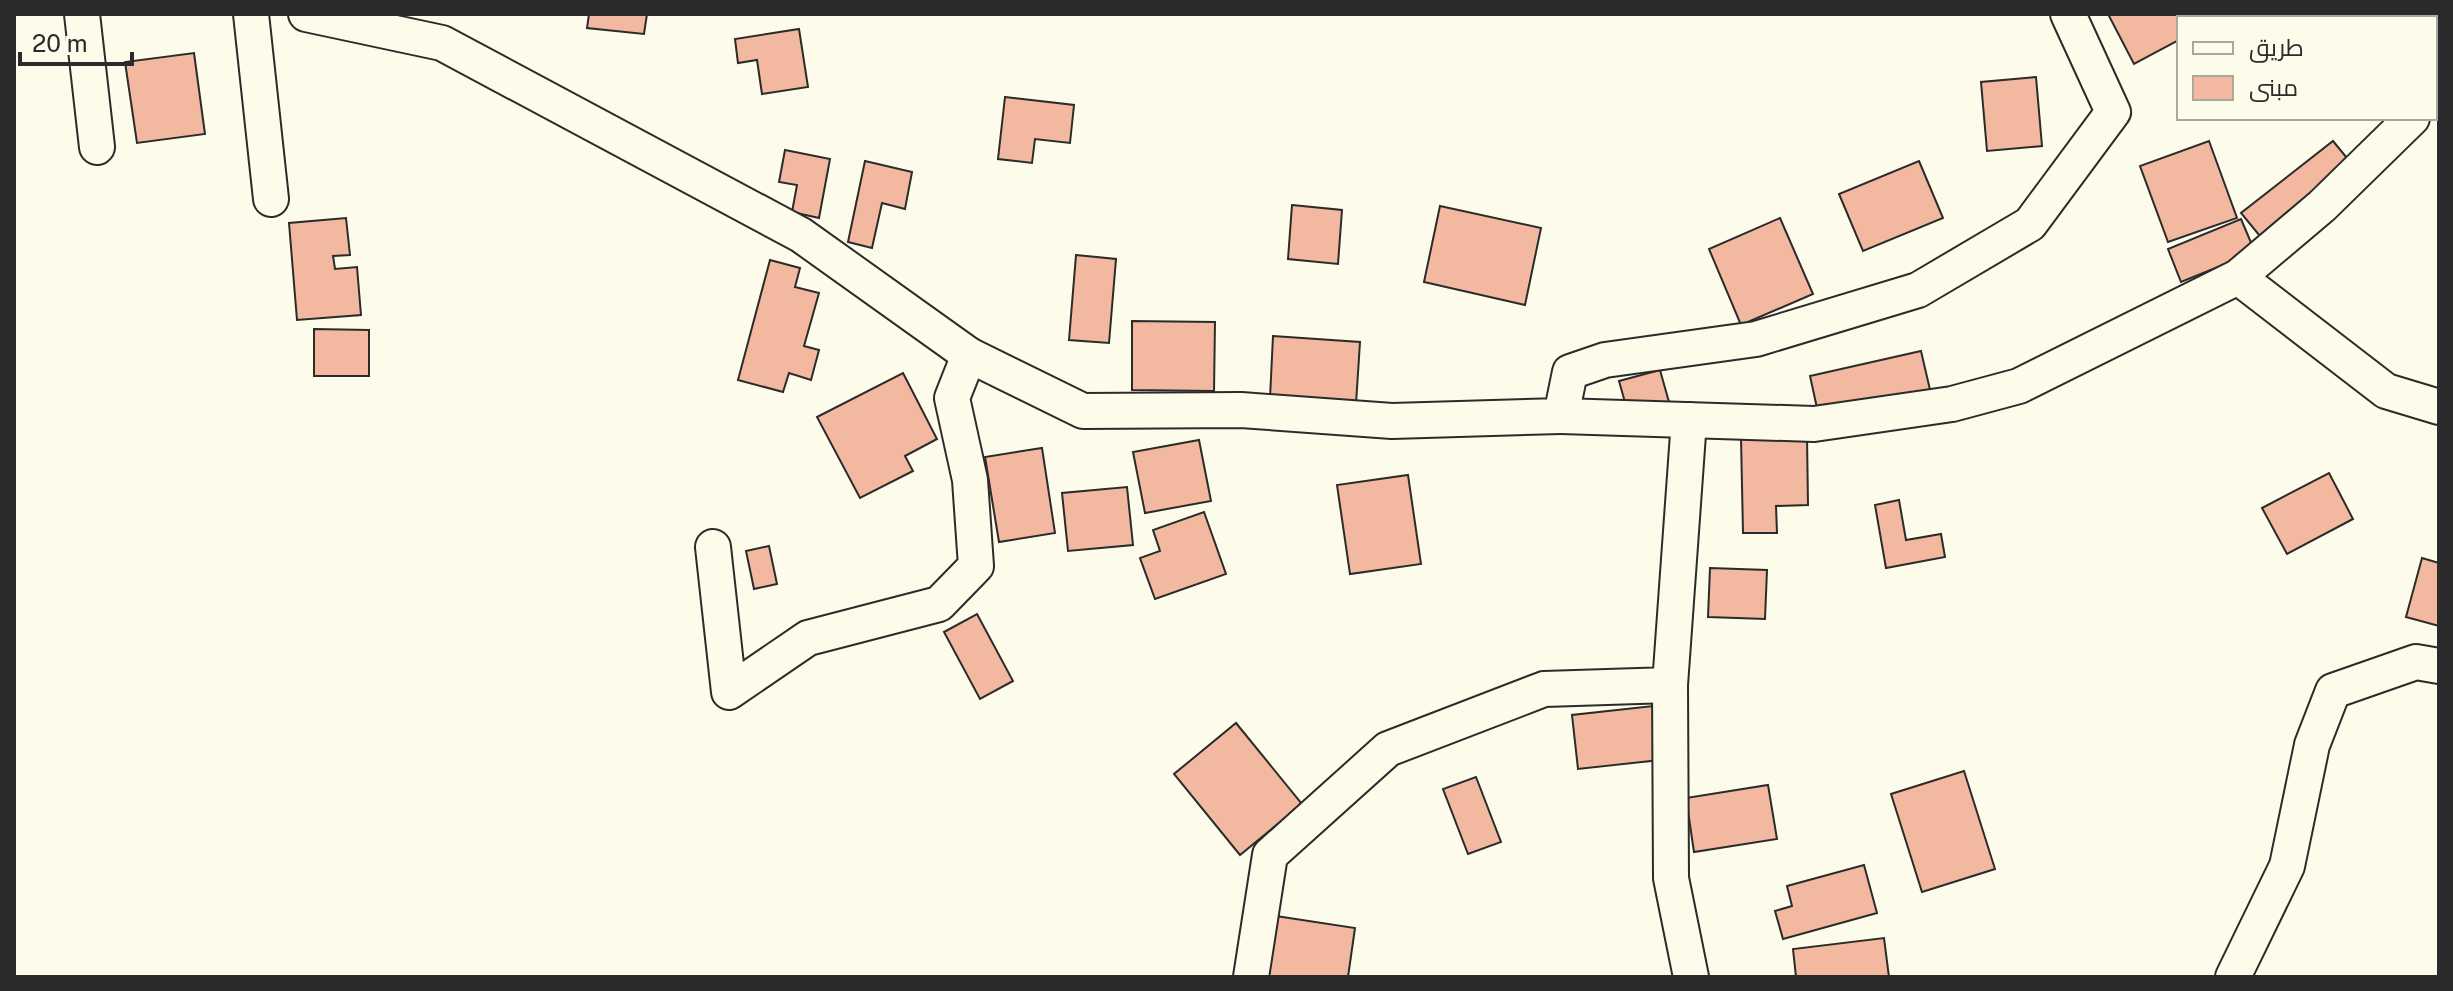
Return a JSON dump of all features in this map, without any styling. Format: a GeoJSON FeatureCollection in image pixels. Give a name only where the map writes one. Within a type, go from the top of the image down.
{"type":"FeatureCollection","features":[{"type":"Feature","properties":{"kind":"street"},"geometry":{"type":"LineString","coordinates":[[82,14],[97,147]]}},
{"type":"Feature","properties":{"kind":"street"},"geometry":{"type":"LineString","coordinates":[[251,14],[271,199]]}},
{"type":"Feature","properties":{"kind":"street"},"geometry":{"type":"LineString","coordinates":[[306,14],[442,43],[801,235],[969,355],[1083,411],[1241,410],[1392,421],[1561,416],[1814,424],[1952,404],[2019,386],[2238,277],[2322,206],[2410,120]]}},
{"type":"Feature","properties":{"kind":"street"},"geometry":{"type":"LineString","coordinates":[[1561,416],[1570,372],[1605,360],[1756,339],[1918,290],[2030,224],[2113,112],[2068,14]]}},
{"type":"Feature","properties":{"kind":"street"},"geometry":{"type":"LineString","coordinates":[[2238,277],[2386,391],[2439,407]]}},
{"type":"Feature","properties":{"kind":"street"},"geometry":{"type":"LineString","coordinates":[[713,547],[729,692],[808,638],[939,604],[976,566],[970,480],[952,398],[969,355]]}},
{"type":"Feature","properties":{"kind":"street"},"geometry":{"type":"LineString","coordinates":[[1689,420],[1670,685],[1671,878],[1691,977]]}},
{"type":"Feature","properties":{"kind":"street"},"geometry":{"type":"LineString","coordinates":[[2233,977],[2287,866],[2312,745],[2333,691],[2416,662],[2439,666]]}},
{"type":"Feature","properties":{"kind":"street"},"geometry":{"type":"LineString","coordinates":[[1251,977],[1270,855],[1388,749],[1544,689],[1670,685]]}},
{"type":"Feature","properties":{"kind":"building"},"geometry":{"type":"Polygon","coordinates":[[[589,14],[647,14],[644,34],[587,28],[589,14]]]}},
{"type":"Feature","properties":{"kind":"building"},"geometry":{"type":"Polygon","coordinates":[[[2108,14],[2194,14],[2177,16],[2177,41],[2134,64],[2108,14]]]}},
{"type":"Feature","properties":{"kind":"building"},"geometry":{"type":"Polygon","coordinates":[[[2317,14],[2402,16],[2318,16],[2317,14]]]}},
{"type":"Feature","properties":{"kind":"building"},"geometry":{"type":"Polygon","coordinates":[[[799,29],[808,87],[762,94],[757,60],[738,63],[735,39],[799,29]]]}},
{"type":"Feature","properties":{"kind":"building"},"geometry":{"type":"Polygon","coordinates":[[[194,53],[205,134],[137,143],[125,62],[194,53]]]}},
{"type":"Feature","properties":{"kind":"building"},"geometry":{"type":"Polygon","coordinates":[[[2036,77],[2042,146],[1987,151],[1981,82],[2036,77]]]}},
{"type":"Feature","properties":{"kind":"building"},"geometry":{"type":"Polygon","coordinates":[[[1005,97],[1074,105],[1070,143],[1035,139],[1032,163],[998,159],[1005,97]]]}},
{"type":"Feature","properties":{"kind":"building"},"geometry":{"type":"Polygon","coordinates":[[[2209,141],[2237,218],[2168,242],[2140,166],[2209,141]]]}},
{"type":"Feature","properties":{"kind":"building"},"geometry":{"type":"Polygon","coordinates":[[[2333,141],[2356,169],[2264,241],[2241,213],[2333,141]]]}},
{"type":"Feature","properties":{"kind":"building"},"geometry":{"type":"Polygon","coordinates":[[[785,150],[830,159],[819,218],[792,212],[797,185],[779,182],[785,150]]]}},
{"type":"Feature","properties":{"kind":"building"},"geometry":{"type":"Polygon","coordinates":[[[865,161],[912,172],[905,209],[882,203],[872,248],[848,242],[865,161]]]}},
{"type":"Feature","properties":{"kind":"building"},"geometry":{"type":"Polygon","coordinates":[[[1919,161],[1943,218],[1863,251],[1839,194],[1919,161]]]}},
{"type":"Feature","properties":{"kind":"building"},"geometry":{"type":"Polygon","coordinates":[[[1292,205],[1342,210],[1338,264],[1288,259],[1292,205]]]}},
{"type":"Feature","properties":{"kind":"building"},"geometry":{"type":"Polygon","coordinates":[[[1440,206],[1541,228],[1525,305],[1424,282],[1440,206]]]}},
{"type":"Feature","properties":{"kind":"building"},"geometry":{"type":"Polygon","coordinates":[[[346,218],[350,255],[333,256],[335,269],[357,267],[361,315],[297,320],[289,223],[346,218]]]}},
{"type":"Feature","properties":{"kind":"building"},"geometry":{"type":"Polygon","coordinates":[[[1780,218],[1813,294],[1741,325],[1709,249],[1780,218]]]}},
{"type":"Feature","properties":{"kind":"building"},"geometry":{"type":"Polygon","coordinates":[[[2241,219],[2255,252],[2181,282],[2168,249],[2241,219]]]}},
{"type":"Feature","properties":{"kind":"building"},"geometry":{"type":"Polygon","coordinates":[[[1076,255],[1116,259],[1109,343],[1069,340],[1076,255]]]}},
{"type":"Feature","properties":{"kind":"building"},"geometry":{"type":"Polygon","coordinates":[[[770,260],[800,268],[795,287],[819,293],[804,346],[819,350],[811,380],[789,373],[783,392],[738,380],[770,260]]]}},
{"type":"Feature","properties":{"kind":"building"},"geometry":{"type":"Polygon","coordinates":[[[1132,321],[1215,322],[1214,391],[1132,390],[1132,321]]]}},
{"type":"Feature","properties":{"kind":"building"},"geometry":{"type":"Polygon","coordinates":[[[314,329],[369,330],[369,376],[314,376],[314,329]]]}},
{"type":"Feature","properties":{"kind":"building"},"geometry":{"type":"Polygon","coordinates":[[[1273,336],[1360,342],[1356,404],[1270,398],[1273,336]]]}},
{"type":"Feature","properties":{"kind":"building"},"geometry":{"type":"Polygon","coordinates":[[[1921,351],[1931,394],[1844,413],[1842,403],[1817,408],[1810,376],[1921,351]]]}},
{"type":"Feature","properties":{"kind":"building"},"geometry":{"type":"Polygon","coordinates":[[[1660,370],[1669,402],[1628,413],[1619,381],[1660,370]]]}},
{"type":"Feature","properties":{"kind":"building"},"geometry":{"type":"Polygon","coordinates":[[[903,373],[937,439],[905,456],[913,471],[860,498],[817,417],[903,373]]]}},
{"type":"Feature","properties":{"kind":"building"},"geometry":{"type":"Polygon","coordinates":[[[1807,436],[1808,505],[1776,506],[1777,533],[1743,533],[1741,438],[1807,436]]]}},
{"type":"Feature","properties":{"kind":"building"},"geometry":{"type":"Polygon","coordinates":[[[1199,440],[1211,501],[1145,513],[1133,452],[1199,440]]]}},
{"type":"Feature","properties":{"kind":"building"},"geometry":{"type":"Polygon","coordinates":[[[1042,448],[1055,533],[999,542],[985,457],[1042,448]]]}},
{"type":"Feature","properties":{"kind":"building"},"geometry":{"type":"Polygon","coordinates":[[[2329,473],[2353,519],[2287,554],[2262,508],[2329,473]]]}},
{"type":"Feature","properties":{"kind":"building"},"geometry":{"type":"Polygon","coordinates":[[[1408,475],[1421,564],[1350,574],[1337,485],[1408,475]]]}},
{"type":"Feature","properties":{"kind":"building"},"geometry":{"type":"Polygon","coordinates":[[[1127,487],[1133,545],[1068,551],[1062,493],[1127,487]]]}},
{"type":"Feature","properties":{"kind":"building"},"geometry":{"type":"Polygon","coordinates":[[[1899,500],[1906,540],[1941,534],[1945,557],[1886,568],[1875,505],[1899,500]]]}},
{"type":"Feature","properties":{"kind":"building"},"geometry":{"type":"Polygon","coordinates":[[[1204,512],[1226,574],[1155,599],[1140,558],[1160,551],[1153,530],[1204,512]]]}},
{"type":"Feature","properties":{"kind":"building"},"geometry":{"type":"Polygon","coordinates":[[[769,546],[777,584],[754,589],[746,551],[769,546]]]}},
{"type":"Feature","properties":{"kind":"building"},"geometry":{"type":"Polygon","coordinates":[[[2422,558],[2439,563],[2439,626],[2406,617],[2422,558]]]}},
{"type":"Feature","properties":{"kind":"building"},"geometry":{"type":"Polygon","coordinates":[[[1710,568],[1767,570],[1765,619],[1708,617],[1710,568]]]}},
{"type":"Feature","properties":{"kind":"building"},"geometry":{"type":"Polygon","coordinates":[[[977,614],[1013,681],[980,699],[944,632],[977,614]]]}},
{"type":"Feature","properties":{"kind":"building"},"geometry":{"type":"Polygon","coordinates":[[[1653,706],[1660,760],[1578,769],[1572,715],[1653,706]]]}},
{"type":"Feature","properties":{"kind":"building"},"geometry":{"type":"Polygon","coordinates":[[[1236,723],[1302,804],[1240,855],[1174,774],[1236,723]]]}},
{"type":"Feature","properties":{"kind":"building"},"geometry":{"type":"Polygon","coordinates":[[[1964,771],[1995,869],[1922,892],[1891,794],[1964,771]]]}},
{"type":"Feature","properties":{"kind":"building"},"geometry":{"type":"Polygon","coordinates":[[[1476,777],[1501,842],[1468,854],[1443,789],[1476,777]]]}},
{"type":"Feature","properties":{"kind":"building"},"geometry":{"type":"Polygon","coordinates":[[[1768,785],[1777,839],[1694,852],[1686,798],[1768,785]]]}},
{"type":"Feature","properties":{"kind":"building"},"geometry":{"type":"Polygon","coordinates":[[[1864,865],[1877,913],[1783,939],[1775,911],[1792,906],[1787,886],[1864,865]]]}},
{"type":"Feature","properties":{"kind":"building"},"geometry":{"type":"Polygon","coordinates":[[[1276,916],[1355,928],[1348,977],[1267,977],[1276,916]]]}},
{"type":"Feature","properties":{"kind":"building"},"geometry":{"type":"Polygon","coordinates":[[[1884,938],[1889,977],[1796,977],[1793,949],[1884,938]]]}}]}
